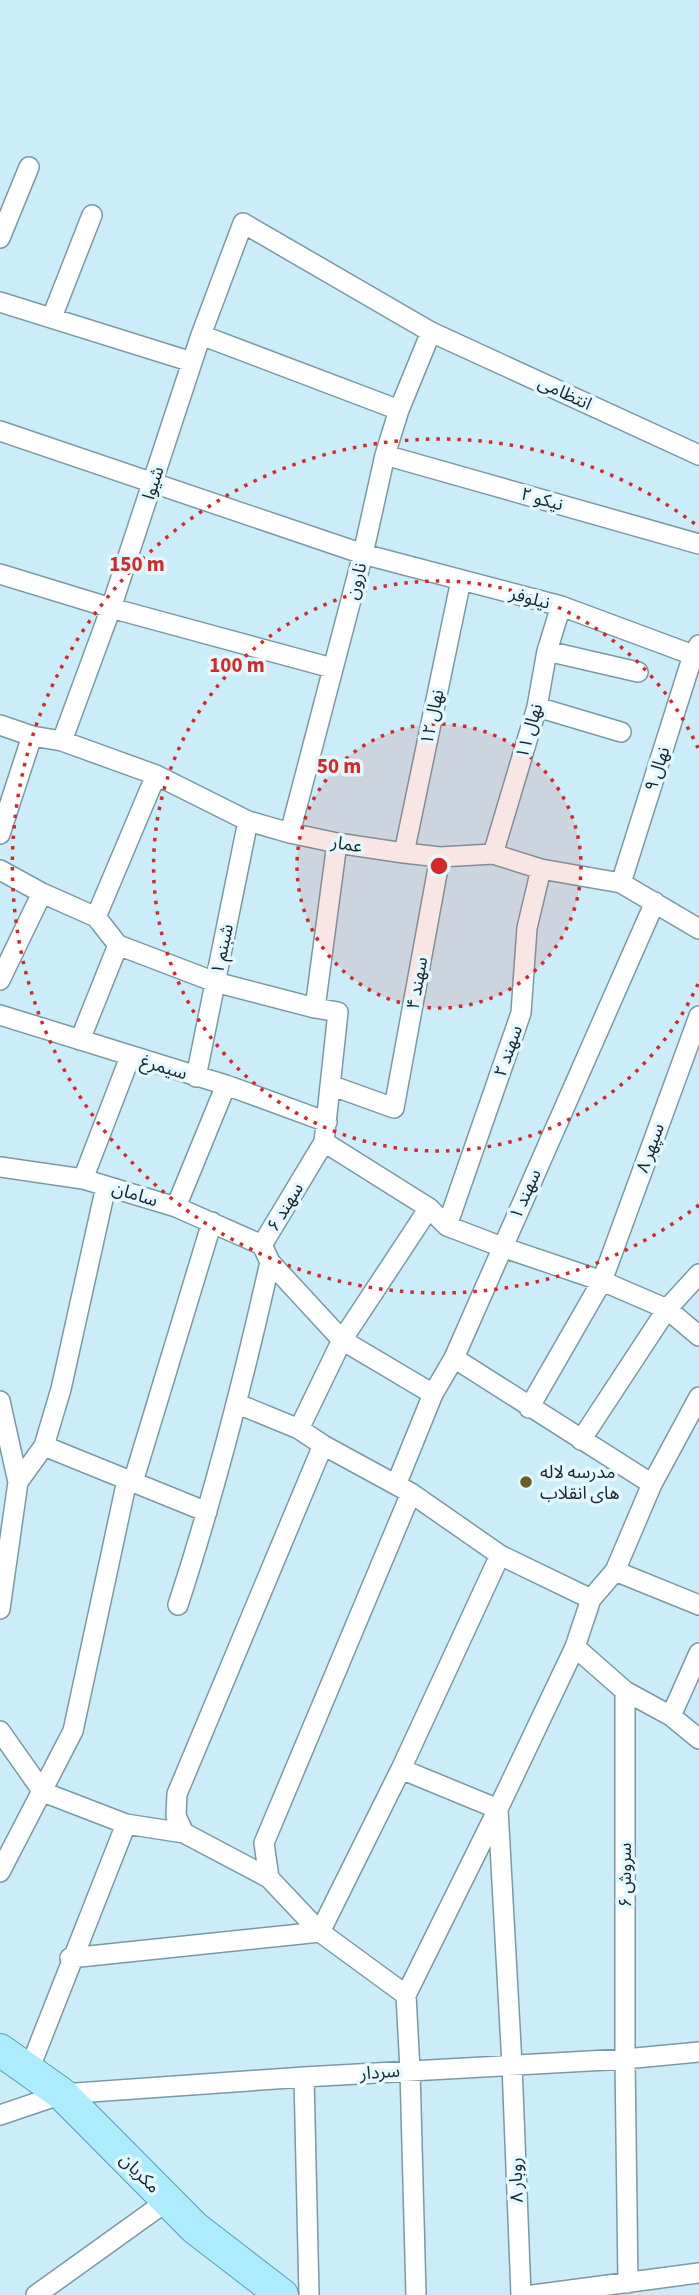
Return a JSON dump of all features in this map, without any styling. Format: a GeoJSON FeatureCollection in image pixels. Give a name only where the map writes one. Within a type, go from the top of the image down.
{"type":"FeatureCollection","features":[{"type":"Feature","properties":{"kind":"main road","name":"مکریان"},"geometry":{"type":"LineString","coordinates":[[0,2050],[62,2094],[195,2228],[268,2291]]}},
{"type":"Feature","properties":{"kind":"street"},"geometry":{"type":"LineString","coordinates":[[0,238],[29,167]]}},
{"type":"Feature","properties":{"kind":"street"},"geometry":{"type":"LineString","coordinates":[[52,317],[92,215]]}},
{"type":"Feature","properties":{"kind":"street","name":"انتظامی"},"geometry":{"type":"LineString","coordinates":[[243,223],[431,332],[699,455]]}},
{"type":"Feature","properties":{"kind":"street","name":"شیوا"},"geometry":{"type":"LineString","coordinates":[[62,741],[111,608],[201,335],[243,223]]}},
{"type":"Feature","properties":{"kind":"street"},"geometry":{"type":"LineString","coordinates":[[0,302],[192,362]]}},
{"type":"Feature","properties":{"kind":"street","name":"نارون"},"geometry":{"type":"LineString","coordinates":[[290,833],[363,554],[385,455],[399,410],[431,332]]}},
{"type":"Feature","properties":{"kind":"street"},"geometry":{"type":"LineString","coordinates":[[201,335],[399,410]]}},
{"type":"Feature","properties":{"kind":"street","name":"نیلوفر"},"geometry":{"type":"LineString","coordinates":[[0,431],[363,554],[561,607],[696,650]]}},
{"type":"Feature","properties":{"kind":"street","name":"نیکو ۲"},"geometry":{"type":"LineString","coordinates":[[385,455],[699,544]]}},
{"type":"Feature","properties":{"kind":"street"},"geometry":{"type":"LineString","coordinates":[[0,574],[111,608],[332,667]]}},
{"type":"Feature","properties":{"kind":"street","name":"نهال ۱۲"},"geometry":{"type":"LineString","coordinates":[[404,853],[461,580]]}},
{"type":"Feature","properties":{"kind":"street","name":"نهال ۱۱"},"geometry":{"type":"LineString","coordinates":[[493,854],[537,707],[547,651],[561,607]]}},
{"type":"Feature","properties":{"kind":"street","name":"نهال ۹"},"geometry":{"type":"LineString","coordinates":[[621,883],[693,679],[696,650]]}},
{"type":"Feature","properties":{"kind":"street"},"geometry":{"type":"LineString","coordinates":[[547,651],[638,672]]}},
{"type":"Feature","properties":{"kind":"street"},"geometry":{"type":"LineString","coordinates":[[537,707],[621,732]]}},
{"type":"Feature","properties":{"kind":"street","name":"عمار"},"geometry":{"type":"LineString","coordinates":[[0,725],[32,736],[62,741],[156,775],[248,821],[337,843],[404,853],[440,857],[493,854],[541,869],[621,883],[699,929]]}},
{"type":"Feature","properties":{"kind":"street"},"geometry":{"type":"LineString","coordinates":[[0,834],[32,736]]}},
{"type":"Feature","properties":{"kind":"street"},"geometry":{"type":"LineString","coordinates":[[96,917],[156,775]]}},
{"type":"Feature","properties":{"kind":"street","name":"شبنم ۱"},"geometry":{"type":"LineString","coordinates":[[196,1077],[248,821]]}},
{"type":"Feature","properties":{"kind":"street"},"geometry":{"type":"LineString","coordinates":[[0,870],[41,893],[96,917],[118,945],[215,982],[315,1008],[337,843]]}},
{"type":"Feature","properties":{"kind":"street","name":"سهند ۴"},"geometry":{"type":"LineString","coordinates":[[330,1085],[394,1108],[440,857]]}},
{"type":"Feature","properties":{"kind":"street","name":"سهند ۲"},"geometry":{"type":"LineString","coordinates":[[447,1226],[521,1013],[527,928],[541,869]]}},
{"type":"Feature","properties":{"kind":"street"},"geometry":{"type":"LineString","coordinates":[[0,980],[41,893]]}},
{"type":"Feature","properties":{"kind":"street","name":"سهند ۱"},"geometry":{"type":"LineString","coordinates":[[268,1878],[264,1843],[403,1489],[433,1394],[454,1358],[655,902]]}},
{"type":"Feature","properties":{"kind":"street"},"geometry":{"type":"LineString","coordinates":[[80,1040],[118,945]]}},
{"type":"Feature","properties":{"kind":"street","name":"سهند ۶"},"geometry":{"type":"LineString","coordinates":[[178,1605],[208,1512],[238,1404],[266,1254],[324,1142],[338,1012],[315,1008]]}},
{"type":"Feature","properties":{"kind":"street"},"geometry":{"type":"LineString","coordinates":[[0,1037],[2,1016]]}},
{"type":"Feature","properties":{"kind":"street","name":"سیمرغ"},"geometry":{"type":"LineString","coordinates":[[2,1016],[226,1085],[327,1122]]}},
{"type":"Feature","properties":{"kind":"street","name":"سپهر ۸"},"geometry":{"type":"LineString","coordinates":[[530,1408],[602,1281],[699,1016]]}},
{"type":"Feature","properties":{"kind":"street"},"geometry":{"type":"LineString","coordinates":[[83,1179],[130,1057]]}},
{"type":"Feature","properties":{"kind":"street"},"geometry":{"type":"LineString","coordinates":[[176,1207],[226,1085]]}},
{"type":"Feature","properties":{"kind":"street"},"geometry":{"type":"LineString","coordinates":[[324,1142],[429,1208],[447,1226],[602,1281],[667,1309],[699,1336]]}},
{"type":"Feature","properties":{"kind":"street","name":"سامان"},"geometry":{"type":"LineString","coordinates":[[0,1167],[83,1179],[176,1207],[212,1222],[266,1254]]}},
{"type":"Feature","properties":{"kind":"street"},"geometry":{"type":"LineString","coordinates":[[9,1480],[44,1446],[61,1388],[106,1186]]}},
{"type":"Feature","properties":{"kind":"street"},"geometry":{"type":"LineString","coordinates":[[299,1429],[342,1340],[429,1208]]}},
{"type":"Feature","properties":{"kind":"street"},"geometry":{"type":"LineString","coordinates":[[0,1872],[72,1731],[130,1481],[212,1222]]}},
{"type":"Feature","properties":{"kind":"street"},"geometry":{"type":"LineString","coordinates":[[266,1254],[342,1340],[433,1394]]}},
{"type":"Feature","properties":{"kind":"street"},"geometry":{"type":"LineString","coordinates":[[581,1440],[667,1309],[696,1276],[699,1258]]}},
{"type":"Feature","properties":{"kind":"street"},"geometry":{"type":"LineString","coordinates":[[454,1358],[652,1484]]}},
{"type":"Feature","properties":{"kind":"street"},"geometry":{"type":"LineString","coordinates":[[416,2295],[406,1995],[575,1647],[591,1599],[615,1571],[652,1484],[699,1397]]}},
{"type":"Feature","properties":{"kind":"street"},"geometry":{"type":"LineString","coordinates":[[0,1401],[9,1480],[0,1609]]}},
{"type":"Feature","properties":{"kind":"street"},"geometry":{"type":"LineString","coordinates":[[238,1404],[299,1429],[403,1489],[500,1555],[591,1599]]}},
{"type":"Feature","properties":{"kind":"street"},"geometry":{"type":"LineString","coordinates":[[184,1833],[176,1816],[177,1794],[323,1445]]}},
{"type":"Feature","properties":{"kind":"street"},"geometry":{"type":"LineString","coordinates":[[44,1446],[208,1512]]}},
{"type":"Feature","properties":{"kind":"street"},"geometry":{"type":"LineString","coordinates":[[320,1932],[401,1769],[500,1555]]}},
{"type":"Feature","properties":{"kind":"street"},"geometry":{"type":"LineString","coordinates":[[615,1571],[699,1605]]}},
{"type":"Feature","properties":{"kind":"street"},"geometry":{"type":"LineString","coordinates":[[575,1647],[625,1691],[671,1716],[699,1739]]}},
{"type":"Feature","properties":{"kind":"street"},"geometry":{"type":"LineString","coordinates":[[671,1716],[699,1653]]}},
{"type":"Feature","properties":{"kind":"street","name":"سروش ۶"},"geometry":{"type":"LineString","coordinates":[[625,1691],[628,2283]]}},
{"type":"Feature","properties":{"kind":"street"},"geometry":{"type":"LineString","coordinates":[[0,1731],[43,1792],[126,1824],[184,1833],[268,1878],[320,1932],[406,1995]]}},
{"type":"Feature","properties":{"kind":"street"},"geometry":{"type":"LineString","coordinates":[[401,1769],[498,1809]]}},
{"type":"Feature","properties":{"kind":"street","name":"روبار ۸"},"geometry":{"type":"LineString","coordinates":[[498,1809],[521,2295]]}},
{"type":"Feature","properties":{"kind":"street"},"geometry":{"type":"LineString","coordinates":[[29,2070],[126,1824]]}},
{"type":"Feature","properties":{"kind":"street"},"geometry":{"type":"LineString","coordinates":[[72,1958],[320,1932]]}},
{"type":"Feature","properties":{"kind":"street","name":"سردار"},"geometry":{"type":"LineString","coordinates":[[0,2115],[62,2094],[410,2070],[625,2060],[699,2052]]}},
{"type":"Feature","properties":{"kind":"street"},"geometry":{"type":"LineString","coordinates":[[304,2077],[309,2295]]}},
{"type":"Feature","properties":{"kind":"street"},"geometry":{"type":"LineString","coordinates":[[36,2295],[167,2201]]}},
{"type":"Feature","properties":{"kind":"street"},"geometry":{"type":"LineString","coordinates":[[533,2295],[628,2283],[672,2287],[699,2273]]}},
{"type":"Feature","properties":{"kind":"place","name":"مدرسه لاله های انقلاب"},"geometry":{"type":"Point","coordinates":[526,1482]}}]}
